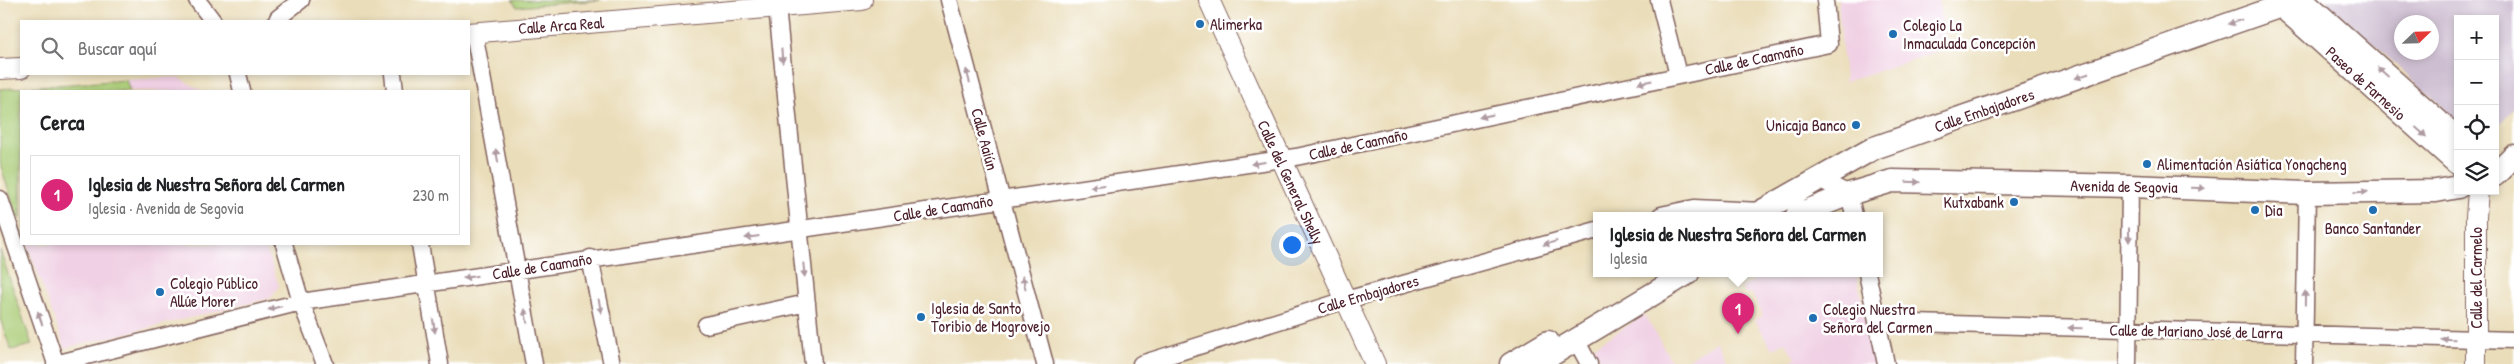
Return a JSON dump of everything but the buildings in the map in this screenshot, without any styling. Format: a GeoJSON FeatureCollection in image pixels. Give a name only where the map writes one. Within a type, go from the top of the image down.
{"type":"FeatureCollection","features":[{"type":"Feature","properties":{"kind":"main road","name":"Calle Embajadores"},"geometry":{"type":"LineString","coordinates":[[1761,212],[1874,148],[2278,3],[2308,4]]}},
{"type":"Feature","properties":{"kind":"main road","name":"Paseo de Farnesio"},"geometry":{"type":"LineString","coordinates":[[2278,3],[2454,160]]}},
{"type":"Feature","properties":{"kind":"main road","name":"Paseo de Farnesio"},"geometry":{"type":"LineString","coordinates":[[2308,4],[2454,135]]}},
{"type":"Feature","properties":{"kind":"main road"},"geometry":{"type":"LineString","coordinates":[[2499,151],[2514,138]]}},
{"type":"Feature","properties":{"kind":"main road"},"geometry":{"type":"LineString","coordinates":[[1874,148],[1876,166],[1885,182]]}},
{"type":"Feature","properties":{"kind":"main road"},"geometry":{"type":"LineString","coordinates":[[2499,171],[2514,156]]}},
{"type":"Feature","properties":{"kind":"main road","name":"Avenida de Segovia"},"geometry":{"type":"LineString","coordinates":[[1814,212],[1852,205],[1885,182],[2130,186],[2307,193],[2436,191],[2454,188]]}},
{"type":"Feature","properties":{"kind":"main road"},"geometry":{"type":"LineString","coordinates":[[1511,364],[1655,277]]}},
{"type":"Feature","properties":{"kind":"main road"},"geometry":{"type":"LineString","coordinates":[[1536,364],[1681,277]]}},
{"type":"Feature","properties":{"kind":"street"},"geometry":{"type":"LineString","coordinates":[[197,0],[211,20]]}},
{"type":"Feature","properties":{"kind":"street"},"geometry":{"type":"LineString","coordinates":[[278,20],[278,18],[301,0]]}},
{"type":"Feature","properties":{"kind":"street","name":"Calle Arca Real"},"geometry":{"type":"LineString","coordinates":[[471,32],[862,0]]}},
{"type":"Feature","properties":{"kind":"street","name":"Calle Aaiún"},"geometry":{"type":"LineString","coordinates":[[949,0],[1045,364]]}},
{"type":"Feature","properties":{"kind":"street","name":"Calle del General Shelly"},"geometry":{"type":"LineString","coordinates":[[1209,0],[1375,364]]}},
{"type":"Feature","properties":{"kind":"street"},"geometry":{"type":"LineString","coordinates":[[1659,0],[1678,75]]}},
{"type":"Feature","properties":{"kind":"street","name":"Calle de Caamaño"},"geometry":{"type":"LineString","coordinates":[[56,364],[300,302],[590,258],[800,230],[1343,148],[1830,44],[1825,0]]}},
{"type":"Feature","properties":{"kind":"street"},"geometry":{"type":"LineString","coordinates":[[777,7],[813,364]]}},
{"type":"Feature","properties":{"kind":"street"},"geometry":{"type":"LineString","coordinates":[[471,32],[518,269],[534,364]]}},
{"type":"Feature","properties":{"kind":"street"},"geometry":{"type":"LineString","coordinates":[[0,69],[20,68]]}},
{"type":"Feature","properties":{"kind":"street"},"geometry":{"type":"LineString","coordinates":[[238,75],[242,90]]}},
{"type":"Feature","properties":{"kind":"street"},"geometry":{"type":"LineString","coordinates":[[392,75],[395,90]]}},
{"type":"Feature","properties":{"kind":"street"},"geometry":{"type":"LineString","coordinates":[[1819,179],[1852,205]]}},
{"type":"Feature","properties":{"kind":"street"},"geometry":{"type":"LineString","coordinates":[[2128,364],[2130,186]]}},
{"type":"Feature","properties":{"kind":"street"},"geometry":{"type":"LineString","coordinates":[[2304,364],[2307,193]]}},
{"type":"Feature","properties":{"kind":"street","name":"Calle del Carmelo"},"geometry":{"type":"LineString","coordinates":[[2476,364],[2478,195]]}},
{"type":"Feature","properties":{"kind":"street"},"geometry":{"type":"LineString","coordinates":[[0,199],[56,364]]}},
{"type":"Feature","properties":{"kind":"street","name":"Calle Embajadores"},"geometry":{"type":"LineString","coordinates":[[1676,212],[1694,208],[1746,212]]}},
{"type":"Feature","properties":{"kind":"street","name":"Calle Embajadores"},"geometry":{"type":"LineString","coordinates":[[1141,364],[1346,300],[1593,231]]}},
{"type":"Feature","properties":{"kind":"street"},"geometry":{"type":"LineString","coordinates":[[284,245],[300,302],[324,364]]}},
{"type":"Feature","properties":{"kind":"street"},"geometry":{"type":"LineString","coordinates":[[420,245],[440,364]]}},
{"type":"Feature","properties":{"kind":"street"},"geometry":{"type":"LineString","coordinates":[[590,258],[612,364]]}},
{"type":"Feature","properties":{"kind":"street"},"geometry":{"type":"LineString","coordinates":[[1868,277],[1886,364]]}},
{"type":"Feature","properties":{"kind":"street"},"geometry":{"type":"LineString","coordinates":[[706,325],[807,304]]}},
{"type":"Feature","properties":{"kind":"street","name":"Calle de Mariano José de Larra"},"geometry":{"type":"LineString","coordinates":[[1877,322],[2514,340]]}},
{"type":"Feature","properties":{"kind":"street"},"geometry":{"type":"LineString","coordinates":[[1576,340],[1589,364]]}},
{"type":"Feature","properties":{"kind":"shaded area","name":"Colegio La Inmaculada Concepción"},"geometry":{"type":"Polygon","coordinates":[[[1838,0],[1938,0],[1948,48],[1845,82],[1838,0]]]}},
{"type":"Feature","properties":{"kind":"shaded area"},"geometry":{"type":"Polygon","coordinates":[[[2325,0],[2514,0],[2514,108],[2499,125],[2499,15],[2454,15],[2454,117],[2325,0]]]}},
{"type":"Feature","properties":{"kind":"shaded area"},"geometry":{"type":"Polygon","coordinates":[[[178,77],[200,90],[130,90],[126,80],[178,77]]]}},
{"type":"Feature","properties":{"kind":"shaded area","name":"Colegio Público Allúe Morer"},"geometry":{"type":"Polygon","coordinates":[[[27,245],[264,245],[279,286],[271,298],[65,348],[27,245]]]}},
{"type":"Feature","properties":{"kind":"shaded area","name":"Colegio Nuestra Señora del Carmen"},"geometry":{"type":"Polygon","coordinates":[[[1750,277],[1857,277],[1876,364],[1785,364],[1795,358],[1785,342],[1772,349],[1755,320],[1763,315],[1751,293],[1746,295],[1742,287],[1752,283],[1750,277]]]}},
{"type":"Feature","properties":{"kind":"shaded area"},"geometry":{"type":"Polygon","coordinates":[[[1645,315],[1673,364],[1603,364],[1593,347],[1645,315]]]}},
{"type":"Feature","properties":{"kind":"shaded area"},"geometry":{"type":"Polygon","coordinates":[[[1717,342],[1729,364],[1680,364],[1710,346],[1717,342]]]}},
{"type":"Feature","properties":{"kind":"green space"},"geometry":{"type":"Polygon","coordinates":[[[512,0],[600,0],[517,7],[512,0]]]}},
{"type":"Feature","properties":{"kind":"green space"},"geometry":{"type":"Polygon","coordinates":[[[126,80],[130,90],[20,90],[20,218],[18,219],[0,164],[0,89],[126,80]]]}},
{"type":"Feature","properties":{"kind":"green space"},"geometry":{"type":"Polygon","coordinates":[[[0,250],[32,345],[11,350],[0,319],[0,250]]]}},
{"type":"Feature","properties":{"kind":"place","name":"Alimerka"},"geometry":{"type":"Point","coordinates":[1200,24]}},
{"type":"Feature","properties":{"kind":"place","name":"Colegio La Inmaculada Concepción"},"geometry":{"type":"Point","coordinates":[1893,34]}},
{"type":"Feature","properties":{"kind":"place","name":"Unicaja Banco"},"geometry":{"type":"Point","coordinates":[1856,125]}},
{"type":"Feature","properties":{"kind":"place","name":"Alimentación Asiática Yongcheng"},"geometry":{"type":"Point","coordinates":[2147,164]}},
{"type":"Feature","properties":{"kind":"place","name":"Kutxabank"},"geometry":{"type":"Point","coordinates":[2014,202]}},
{"type":"Feature","properties":{"kind":"place","name":"Dia"},"geometry":{"type":"Point","coordinates":[2255,210]}},
{"type":"Feature","properties":{"kind":"place","name":"Banco Santander"},"geometry":{"type":"Point","coordinates":[2373,210]}},
{"type":"Feature","properties":{"kind":"place","name":"Colegio Público Allúe Morer"},"geometry":{"type":"Point","coordinates":[160,292]}},
{"type":"Feature","properties":{"kind":"place","name":"Iglesia de Santo Toribio de Mogrovejo"},"geometry":{"type":"Point","coordinates":[921,317]}},
{"type":"Feature","properties":{"kind":"place","name":"Colegio Nuestra Señora del Carmen"},"geometry":{"type":"Point","coordinates":[1813,318]}},
{"type":"Feature","properties":{"kind":"place","name":"Iglesia de Nuestra Señora del Carmen"},"geometry":{"type":"Point","coordinates":[1738,334]}}]}
